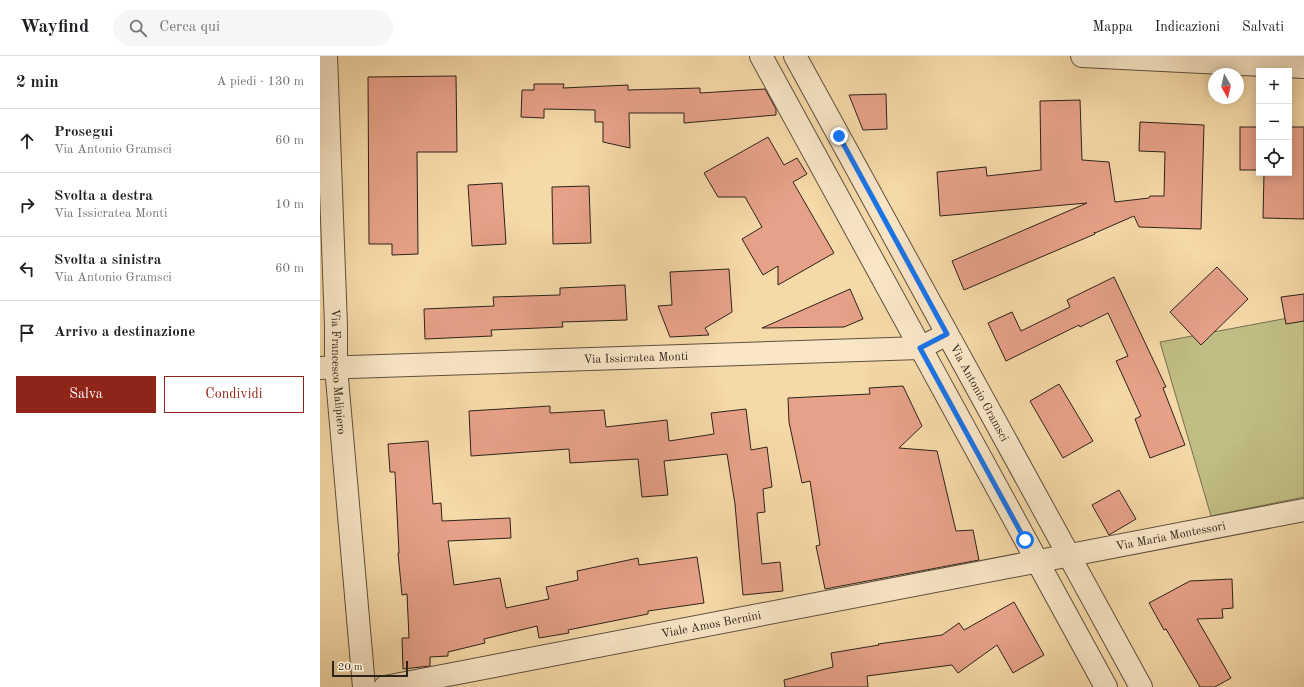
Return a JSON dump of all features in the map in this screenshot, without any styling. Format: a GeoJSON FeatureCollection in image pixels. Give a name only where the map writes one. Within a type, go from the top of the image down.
{"type":"FeatureCollection","features":[{"type":"Feature","properties":{"kind":"street","name":"Via Francesco Malipiero"},"geometry":{"type":"LineString","coordinates":[[326,56],[336,311],[328,368],[364,687]]}},
{"type":"Feature","properties":{"kind":"street"},"geometry":{"type":"LineString","coordinates":[[760,56],[1106,687]]}},
{"type":"Feature","properties":{"kind":"street","name":"Via Antonio Gramsci"},"geometry":{"type":"LineString","coordinates":[[795,56],[1141,687]]}},
{"type":"Feature","properties":{"kind":"street"},"geometry":{"type":"LineString","coordinates":[[1082,56],[1304,67]]}},
{"type":"Feature","properties":{"kind":"street","name":"Via Issicratea Monti"},"geometry":{"type":"LineString","coordinates":[[328,368],[920,348],[947,334]]}},
{"type":"Feature","properties":{"kind":"street","name":"Via Maria Montessori"},"geometry":{"type":"LineString","coordinates":[[1037,562],[1304,510]]}},
{"type":"Feature","properties":{"kind":"street","name":"Viale Amos Bernini"},"geometry":{"type":"LineString","coordinates":[[385,687],[1037,562]]}},
{"type":"Feature","properties":{"kind":"shaded area"},"geometry":{"type":"Polygon","coordinates":[[[1304,315],[1304,497],[1211,516],[1160,342],[1304,315]]]}},
{"type":"Feature","properties":{"kind":"building"},"geometry":{"type":"Polygon","coordinates":[[[456,76],[457,152],[417,152],[418,254],[392,255],[392,244],[369,244],[368,77],[456,76]]]}},
{"type":"Feature","properties":{"kind":"building"},"geometry":{"type":"Polygon","coordinates":[[[534,84],[564,84],[563,88],[628,85],[628,90],[700,88],[700,93],[765,89],[776,109],[776,115],[684,123],[684,113],[629,113],[630,148],[603,142],[603,122],[595,122],[595,110],[544,109],[544,118],[521,117],[522,90],[534,90],[534,84]]]}},
{"type":"Feature","properties":{"kind":"building"},"geometry":{"type":"Polygon","coordinates":[[[886,94],[887,129],[863,130],[849,95],[886,94]]]}},
{"type":"Feature","properties":{"kind":"building"},"geometry":{"type":"Polygon","coordinates":[[[1080,100],[1082,160],[1109,162],[1115,202],[1149,198],[1150,196],[1164,196],[1165,152],[1139,151],[1140,122],[1204,125],[1201,229],[1139,227],[1134,216],[1095,233],[1094,232],[1095,234],[964,290],[952,261],[1087,203],[940,216],[937,172],[986,167],[987,176],[1041,170],[1040,101],[1080,100]]]}},
{"type":"Feature","properties":{"kind":"building"},"geometry":{"type":"Polygon","coordinates":[[[1240,127],[1256,127],[1256,170],[1240,170],[1240,127]]]}},
{"type":"Feature","properties":{"kind":"building"},"geometry":{"type":"Polygon","coordinates":[[[1292,127],[1304,127],[1304,219],[1263,218],[1264,176],[1292,176],[1292,127]]]}},
{"type":"Feature","properties":{"kind":"building"},"geometry":{"type":"Polygon","coordinates":[[[768,137],[784,165],[797,158],[807,174],[793,182],[834,253],[778,285],[778,266],[763,275],[742,239],[762,227],[745,197],[718,197],[704,173],[768,137]]]}},
{"type":"Feature","properties":{"kind":"building"},"geometry":{"type":"Polygon","coordinates":[[[502,183],[506,244],[472,246],[468,185],[502,183]]]}},
{"type":"Feature","properties":{"kind":"building"},"geometry":{"type":"Polygon","coordinates":[[[589,186],[591,243],[553,244],[552,187],[589,186]]]}},
{"type":"Feature","properties":{"kind":"building"},"geometry":{"type":"Polygon","coordinates":[[[1217,267],[1248,299],[1201,345],[1170,312],[1217,267]]]}},
{"type":"Feature","properties":{"kind":"building"},"geometry":{"type":"Polygon","coordinates":[[[729,269],[732,312],[705,328],[709,335],[670,337],[658,306],[672,305],[670,272],[729,269]]]}},
{"type":"Feature","properties":{"kind":"building"},"geometry":{"type":"Polygon","coordinates":[[[1114,277],[1166,387],[1163,388],[1185,445],[1150,458],[1135,419],[1141,416],[1116,361],[1128,356],[1108,313],[1080,327],[1079,325],[1006,361],[988,323],[1012,312],[1021,331],[1070,307],[1067,300],[1114,277]]]}},
{"type":"Feature","properties":{"kind":"building"},"geometry":{"type":"Polygon","coordinates":[[[625,285],[627,320],[562,322],[563,327],[491,330],[492,336],[425,339],[424,309],[494,306],[493,297],[560,295],[560,288],[625,285]]]}},
{"type":"Feature","properties":{"kind":"building"},"geometry":{"type":"Polygon","coordinates":[[[850,289],[863,319],[844,327],[762,328],[850,289]]]}},
{"type":"Feature","properties":{"kind":"building"},"geometry":{"type":"Polygon","coordinates":[[[1304,294],[1304,321],[1286,324],[1281,297],[1304,294]]]}},
{"type":"Feature","properties":{"kind":"building"},"geometry":{"type":"Polygon","coordinates":[[[1059,384],[1093,441],[1063,458],[1030,401],[1059,384]]]}},
{"type":"Feature","properties":{"kind":"building"},"geometry":{"type":"Polygon","coordinates":[[[903,386],[922,426],[899,448],[937,451],[956,531],[973,530],[979,560],[825,589],[816,546],[820,545],[810,481],[802,483],[789,422],[788,398],[870,394],[869,388],[903,386]]]}},
{"type":"Feature","properties":{"kind":"building"},"geometry":{"type":"Polygon","coordinates":[[[550,406],[550,413],[604,410],[606,427],[667,420],[669,441],[714,434],[711,413],[746,409],[751,450],[767,447],[772,487],[763,489],[765,512],[757,513],[762,564],[780,562],[783,591],[743,595],[735,504],[727,454],[664,461],[668,495],[642,497],[638,459],[570,463],[569,449],[471,456],[469,411],[550,406]]]}},
{"type":"Feature","properties":{"kind":"building"},"geometry":{"type":"Polygon","coordinates":[[[428,441],[433,504],[441,503],[442,521],[510,518],[511,538],[448,541],[454,585],[500,578],[506,608],[549,599],[546,587],[578,580],[577,571],[638,558],[639,565],[697,557],[704,603],[648,611],[648,614],[568,630],[569,633],[539,638],[537,626],[484,639],[485,643],[448,652],[448,656],[430,657],[430,666],[403,669],[402,638],[409,638],[407,594],[402,595],[398,553],[395,472],[390,472],[388,444],[428,441]]]}},
{"type":"Feature","properties":{"kind":"building"},"geometry":{"type":"Polygon","coordinates":[[[1119,490],[1136,519],[1109,535],[1092,505],[1119,490]]]}},
{"type":"Feature","properties":{"kind":"building"},"geometry":{"type":"Polygon","coordinates":[[[1232,579],[1233,608],[1222,609],[1223,618],[1197,619],[1231,678],[1215,687],[1200,687],[1149,603],[1190,581],[1232,579]]]}},
{"type":"Feature","properties":{"kind":"building"},"geometry":{"type":"Polygon","coordinates":[[[1014,602],[1044,655],[1013,673],[997,645],[958,673],[952,665],[867,676],[868,687],[785,687],[784,680],[833,667],[831,653],[879,645],[878,644],[942,635],[959,623],[964,630],[1014,602]]]}},
{"type":"Feature","properties":{"kind":"route"},"geometry":{"type":"LineString","coordinates":[[839,136],[947,334],[920,348],[1025,540]]}}]}
